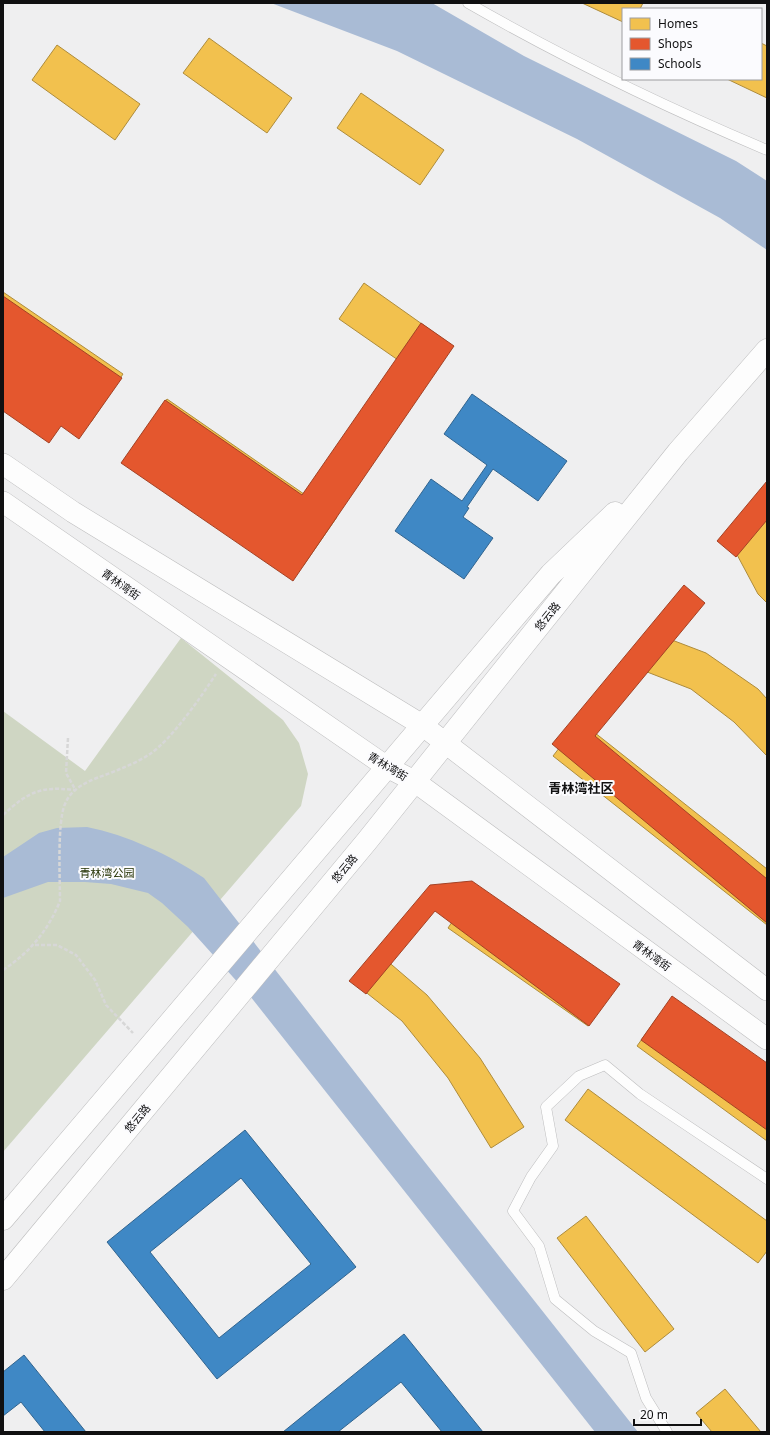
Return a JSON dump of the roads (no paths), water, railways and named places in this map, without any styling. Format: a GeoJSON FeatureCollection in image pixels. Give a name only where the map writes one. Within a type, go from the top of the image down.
{"type":"FeatureCollection","features":[{"type":"Feature","properties":{"kind":"street","name":"悠云路"},"geometry":{"type":"LineString","coordinates":[[3,1278],[288,936],[446,742],[678,452],[767,350]]}},
{"type":"Feature","properties":{"kind":"street","name":"悠云路"},"geometry":{"type":"LineString","coordinates":[[3,1219],[551,574],[678,452]]}},
{"type":"Feature","properties":{"kind":"street"},"geometry":{"type":"LineString","coordinates":[[3,464],[73,512],[422,725],[767,990]]}},
{"type":"Feature","properties":{"kind":"street","name":"青林湾街"},"geometry":{"type":"LineString","coordinates":[[3,502],[387,767],[414,781],[767,1040]]}},
{"type":"Feature","properties":{"kind":"lane"},"geometry":{"type":"LineString","coordinates":[[468,3],[538,43],[722,132],[767,150]]}},
{"type":"Feature","properties":{"kind":"lane"},"geometry":{"type":"LineString","coordinates":[[667,1432],[646,1398],[631,1353],[594,1331],[554,1299],[539,1246],[512,1211],[531,1177],[553,1146],[546,1108],[579,1076],[605,1064],[640,1094],[767,1179]]}},
{"type":"Feature","properties":{"kind":"water"},"geometry":{"type":"Polygon","coordinates":[[[271,3],[432,3],[524,56],[736,161],[767,181],[767,250],[720,218],[577,139],[397,51],[271,3]]]}},
{"type":"Feature","properties":{"kind":"water"},"geometry":{"type":"Polygon","coordinates":[[[87,827],[117,835],[148,847],[177,861],[204,878],[409,1142],[638,1432],[595,1432],[250,996],[188,927],[162,903],[148,893],[111,884],[85,882],[48,882],[3,898],[3,857],[39,833],[57,828],[87,827]]]}},
{"type":"Feature","properties":{"kind":"district","name":"青林湾社区"},"geometry":{"type":"Point","coordinates":[581,788]}},
{"type":"Feature","properties":{"kind":"park label","name":"青林湾公园"},"geometry":{"type":"Point","coordinates":[107,872]}}]}
